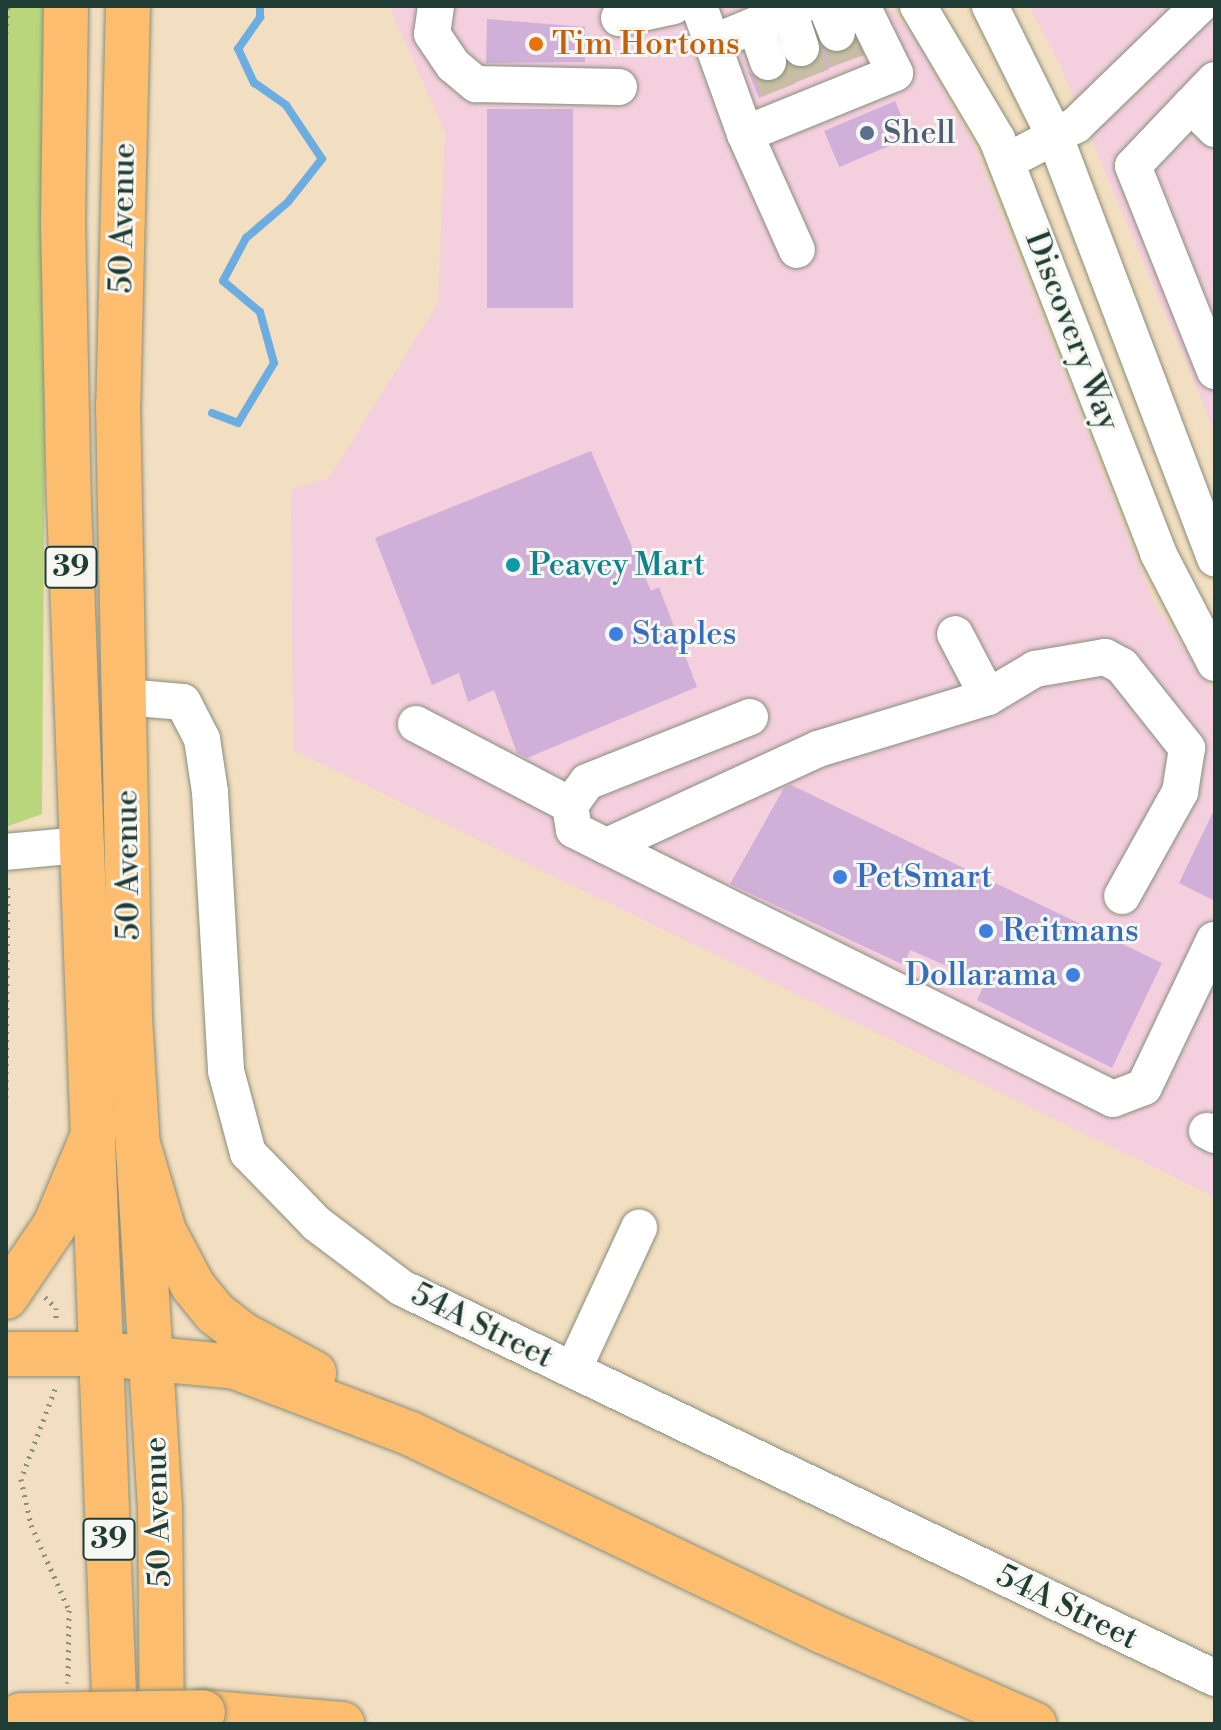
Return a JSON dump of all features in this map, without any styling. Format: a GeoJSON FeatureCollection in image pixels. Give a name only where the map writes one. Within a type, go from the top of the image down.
{"type":"FeatureCollection","features":[{"type":"Feature","properties":{"kind":"main road","name":"50 Avenue"},"geometry":{"type":"LineString","coordinates":[[66,6],[63,239],[80,845],[96,1128],[115,1724]]}},
{"type":"Feature","properties":{"kind":"main road","name":"50 Avenue"},"geometry":{"type":"LineString","coordinates":[[128,6],[118,404],[130,1018],[152,1359],[161,1601],[182,1718]]}},
{"type":"Feature","properties":{"kind":"main road"},"geometry":{"type":"LineString","coordinates":[[15,1286],[55,1225],[96,1128]]}},
{"type":"Feature","properties":{"kind":"main road"},"geometry":{"type":"LineString","coordinates":[[138,1144],[177,1260],[215,1313],[411,1434]]}},
{"type":"Feature","properties":{"kind":"main road"},"geometry":{"type":"LineString","coordinates":[[6,1354],[103,1354],[235,1367],[411,1434],[822,1631],[1034,1724]]}},
{"type":"Feature","properties":{"kind":"main road"},"geometry":{"type":"LineString","coordinates":[[103,1354],[120,1366],[136,1388],[161,1601]]}},
{"type":"Feature","properties":{"kind":"main road"},"geometry":{"type":"LineString","coordinates":[[14,1715],[342,1724]]}},
{"type":"Feature","properties":{"kind":"street"},"geometry":{"type":"LineString","coordinates":[[417,6],[415,34],[427,72],[448,83],[619,87]]}},
{"type":"Feature","properties":{"kind":"street"},"geometry":{"type":"LineString","coordinates":[[436,6],[432,34],[453,65],[476,84]]}},
{"type":"Feature","properties":{"kind":"street"},"geometry":{"type":"LineString","coordinates":[[619,18],[674,6]]}},
{"type":"Feature","properties":{"kind":"street"},"geometry":{"type":"LineString","coordinates":[[699,6],[745,134],[797,250]]}},
{"type":"Feature","properties":{"kind":"street"},"geometry":{"type":"LineString","coordinates":[[745,134],[796,82],[842,47],[895,73],[862,6]]}},
{"type":"Feature","properties":{"kind":"street","name":"Discovery Way"},"geometry":{"type":"LineString","coordinates":[[918,6],[972,91],[1006,162],[1158,553],[1215,663]]}},
{"type":"Feature","properties":{"kind":"street","name":"Discovery Way"},"geometry":{"type":"LineString","coordinates":[[990,6],[1055,137],[1215,559]]}},
{"type":"Feature","properties":{"kind":"street"},"geometry":{"type":"LineString","coordinates":[[1006,162],[1076,125],[1199,6],[1215,24]]}},
{"type":"Feature","properties":{"kind":"street"},"geometry":{"type":"LineString","coordinates":[[712,43],[795,8],[796,82]]}},
{"type":"Feature","properties":{"kind":"street"},"geometry":{"type":"LineString","coordinates":[[756,27],[796,82]]}},
{"type":"Feature","properties":{"kind":"street"},"geometry":{"type":"LineString","coordinates":[[1207,105],[1133,166],[1215,371]]}},
{"type":"Feature","properties":{"kind":"street"},"geometry":{"type":"LineString","coordinates":[[955,634],[988,697]]}},
{"type":"Feature","properties":{"kind":"street"},"geometry":{"type":"LineString","coordinates":[[607,846],[818,749],[988,697],[1035,669],[1105,657],[1122,666],[1187,748],[1180,792],[1122,896]]}},
{"type":"Feature","properties":{"kind":"street","name":"54A Street"},"geometry":{"type":"LineString","coordinates":[[125,697],[183,702],[202,739],[210,792],[226,1071],[248,1153],[317,1224],[402,1288],[1215,1678]]}},
{"type":"Feature","properties":{"kind":"street"},"geometry":{"type":"LineString","coordinates":[[750,717],[587,782],[570,805],[574,830],[1113,1099],[1144,1087],[1214,940]]}},
{"type":"Feature","properties":{"kind":"street"},"geometry":{"type":"LineString","coordinates":[[416,724],[570,805]]}},
{"type":"Feature","properties":{"kind":"street"},"geometry":{"type":"LineString","coordinates":[[7,852],[80,845]]}},
{"type":"Feature","properties":{"kind":"street"},"geometry":{"type":"LineString","coordinates":[[573,1370],[639,1228]]}},
{"type":"Feature","properties":{"kind":"path"},"geometry":{"type":"LineString","coordinates":[[6,33],[8,6]]}},
{"type":"Feature","properties":{"kind":"path"},"geometry":{"type":"LineString","coordinates":[[6,1097],[7,852]]}},
{"type":"Feature","properties":{"kind":"path"},"geometry":{"type":"LineString","coordinates":[[15,1286],[56,1308],[57,1353],[52,1399],[21,1479],[31,1525],[69,1610],[68,1696]]}},
{"type":"Feature","properties":{"kind":"shaded area"},"geometry":{"type":"Polygon","coordinates":[[[389,6],[888,6],[916,39],[975,147],[1153,601],[1215,694],[1215,1197],[293,750],[291,489],[329,478],[438,303],[445,132],[389,6]]]}},
{"type":"Feature","properties":{"kind":"shaded area"},"geometry":{"type":"Polygon","coordinates":[[[1029,6],[1215,6],[1215,432],[1059,63],[1029,6]]]}},
{"type":"Feature","properties":{"kind":"green space"},"geometry":{"type":"Polygon","coordinates":[[[6,6],[48,6],[42,814],[6,827],[6,6]]]}},
{"type":"Feature","properties":{"kind":"building","name":"Tim Hortons"},"geometry":{"type":"Polygon","coordinates":[[[487,19],[585,27],[585,62],[486,63],[487,19]]]}},
{"type":"Feature","properties":{"kind":"building"},"geometry":{"type":"Polygon","coordinates":[[[856,41],[862,54],[759,98],[748,71],[763,82],[774,82],[789,65],[807,68],[816,63],[821,46],[844,53],[856,41]]]}},
{"type":"Feature","properties":{"kind":"building","name":"Shell"},"geometry":{"type":"Polygon","coordinates":[[[895,101],[910,137],[839,167],[824,131],[895,101]]]}},
{"type":"Feature","properties":{"kind":"building"},"geometry":{"type":"Polygon","coordinates":[[[487,109],[573,109],[573,308],[487,308],[487,109]]]}},
{"type":"Feature","properties":{"kind":"building","name":"Peavey Mart"},"geometry":{"type":"Polygon","coordinates":[[[591,451],[651,591],[659,587],[697,687],[527,758],[517,753],[494,690],[468,702],[459,673],[432,685],[375,538],[591,451]]]}},
{"type":"Feature","properties":{"kind":"building"},"geometry":{"type":"Polygon","coordinates":[[[791,785],[1162,963],[1112,1068],[977,1000],[983,987],[947,966],[910,950],[904,965],[730,884],[784,788],[791,785]]]}},
{"type":"Feature","properties":{"kind":"building"},"geometry":{"type":"Polygon","coordinates":[[[1215,808],[1215,901],[1179,883],[1215,808]]]}},
{"type":"Feature","properties":{"kind":"waterway"},"geometry":{"type":"LineString","coordinates":[[212,413],[238,423],[274,363],[260,312],[223,281],[246,238],[288,202],[322,159],[286,105],[254,83],[238,49],[260,17],[260,6]]}},
{"type":"Feature","properties":{"kind":"tunnel"},"geometry":{"type":"LineString","coordinates":[[837,33],[847,61]]}},
{"type":"Feature","properties":{"kind":"tunnel"},"geometry":{"type":"LineString","coordinates":[[801,48],[812,76]]}},
{"type":"Feature","properties":{"kind":"tunnel"},"geometry":{"type":"LineString","coordinates":[[768,62],[779,90]]}},
{"type":"Feature","properties":{"kind":"place","name":"Tim Hortons"},"geometry":{"type":"Point","coordinates":[536,44]}},
{"type":"Feature","properties":{"kind":"place","name":"Shell"},"geometry":{"type":"Point","coordinates":[867,133]}},
{"type":"Feature","properties":{"kind":"place","name":"Peavey Mart"},"geometry":{"type":"Point","coordinates":[513,565]}},
{"type":"Feature","properties":{"kind":"place","name":"Staples"},"geometry":{"type":"Point","coordinates":[616,634]}},
{"type":"Feature","properties":{"kind":"place","name":"PetSmart"},"geometry":{"type":"Point","coordinates":[840,877]}},
{"type":"Feature","properties":{"kind":"place","name":"Reitmans"},"geometry":{"type":"Point","coordinates":[986,931]}},
{"type":"Feature","properties":{"kind":"place","name":"Dollarama"},"geometry":{"type":"Point","coordinates":[1073,975]}}]}
